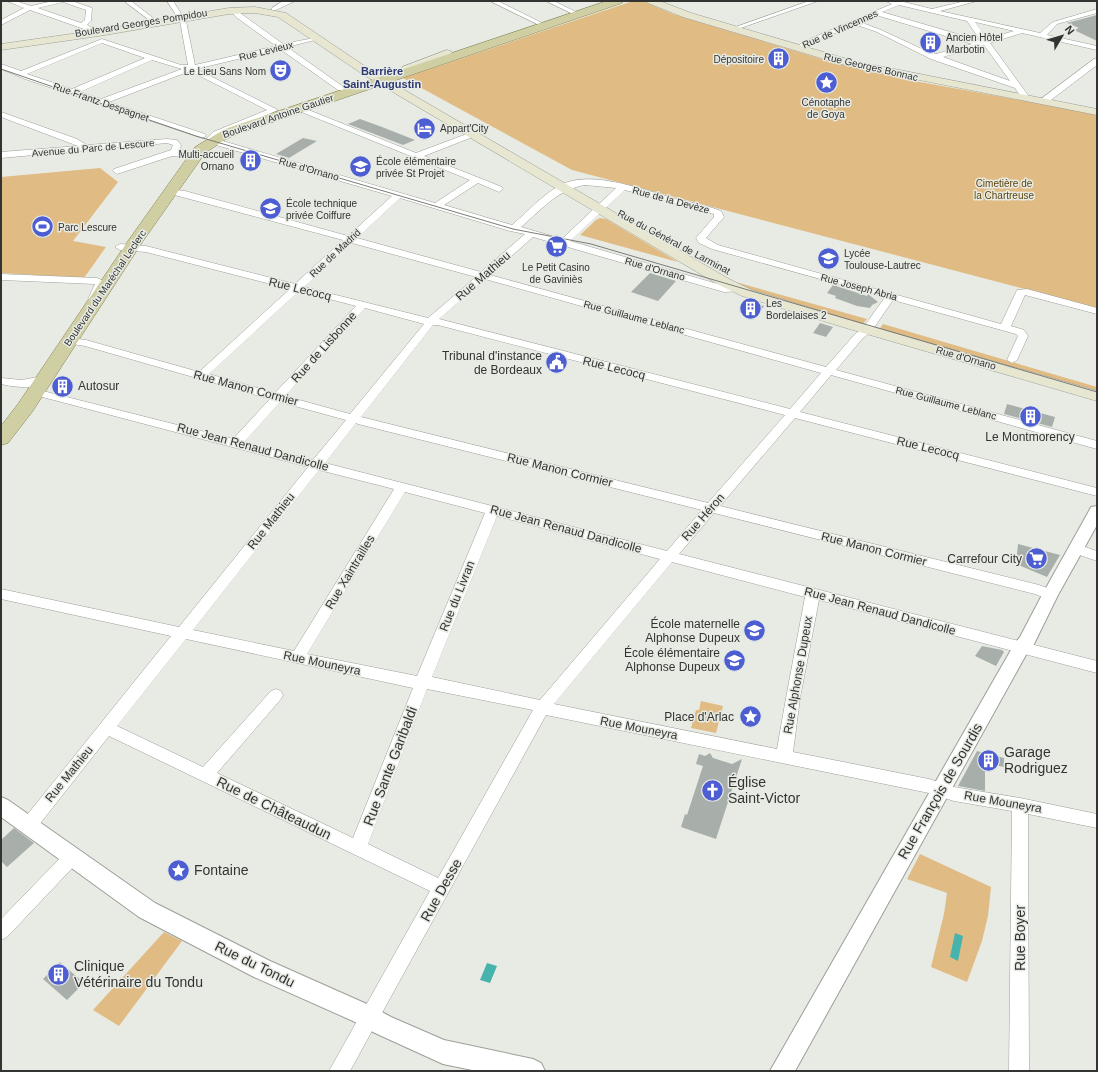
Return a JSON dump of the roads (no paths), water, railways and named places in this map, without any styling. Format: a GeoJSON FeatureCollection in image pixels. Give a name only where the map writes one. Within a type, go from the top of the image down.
{"type":"FeatureCollection","features":[{"type":"Feature","properties":{"kind":"main road","name":"Boulevard Antoine Gautier"},"geometry":{"type":"LineString","coordinates":[[207,139],[302,108],[382,78],[605,1]]}},
{"type":"Feature","properties":{"kind":"main road","name":"Boulevard Antoine Gautier"},"geometry":{"type":"LineString","coordinates":[[453,53],[618,1]]}},
{"type":"Feature","properties":{"kind":"main road","name":"Rue Georges Bonnac"},"geometry":{"type":"LineString","coordinates":[[651,1],[681,13],[733,29],[863,66],[1097,112]]}},
{"type":"Feature","properties":{"kind":"main road","name":"Boulevard Georges Pompidou"},"geometry":{"type":"LineString","coordinates":[[1,47],[101,37],[233,7],[274,9],[290,13],[382,78]]}},
{"type":"Feature","properties":{"kind":"main road","name":"Boulevard Georges Pompidou"},"geometry":{"type":"LineString","coordinates":[[1,43],[83,29],[181,18],[233,10],[260,11],[278,14],[382,78]]}},
{"type":"Feature","properties":{"kind":"main road","name":"Boulevard Antoine Gautier"},"geometry":{"type":"LineString","coordinates":[[207,139],[217,129],[341,88],[382,78]]}},
{"type":"Feature","properties":{"kind":"main road","name":"Rue du Général de Larminat"},"geometry":{"type":"LineString","coordinates":[[382,78],[472,134],[566,185]]}},
{"type":"Feature","properties":{"kind":"main road","name":"Rue du Général de Larminat"},"geometry":{"type":"LineString","coordinates":[[382,78],[465,121],[696,267],[739,289]]}},
{"type":"Feature","properties":{"kind":"main road","name":"Boulevard du Maréchal Leclerc"},"geometry":{"type":"LineString","coordinates":[[1,418],[34,385],[74,335],[126,248],[180,152],[194,142],[207,139]]}},
{"type":"Feature","properties":{"kind":"main road","name":"Boulevard du Maréchal Leclerc"},"geometry":{"type":"LineString","coordinates":[[1,439],[97,281],[126,248],[170,191],[207,139]]}},
{"type":"Feature","properties":{"kind":"main road","name":"Rue du Général de Larminat"},"geometry":{"type":"LineString","coordinates":[[602,207],[729,272],[871,324],[1012,360],[1097,384]]}},
{"type":"Feature","properties":{"kind":"main road","name":"Rue d'Ornano"},"geometry":{"type":"LineString","coordinates":[[739,289],[871,324],[1097,396]]}},
{"type":"Feature","properties":{"kind":"street"},"geometry":{"type":"LineString","coordinates":[[10,1],[83,29],[88,21],[90,9],[65,1]]}},
{"type":"Feature","properties":{"kind":"street"},"geometry":{"type":"LineString","coordinates":[[1,23],[30,8],[61,1]]}},
{"type":"Feature","properties":{"kind":"street"},"geometry":{"type":"LineString","coordinates":[[127,1],[154,21]]}},
{"type":"Feature","properties":{"kind":"street"},"geometry":{"type":"LineString","coordinates":[[170,1],[181,18],[192,68]]}},
{"type":"Feature","properties":{"kind":"street"},"geometry":{"type":"LineString","coordinates":[[274,9],[288,1]]}},
{"type":"Feature","properties":{"kind":"street"},"geometry":{"type":"LineString","coordinates":[[493,1],[539,23]]}},
{"type":"Feature","properties":{"kind":"street"},"geometry":{"type":"LineString","coordinates":[[549,1],[573,12]]}},
{"type":"Feature","properties":{"kind":"street"},"geometry":{"type":"LineString","coordinates":[[733,29],[815,1]]}},
{"type":"Feature","properties":{"kind":"street"},"geometry":{"type":"LineString","coordinates":[[889,1],[902,2],[930,10],[1097,48]]}},
{"type":"Feature","properties":{"kind":"street"},"geometry":{"type":"LineString","coordinates":[[930,10],[974,1]]}},
{"type":"Feature","properties":{"kind":"street","name":"Rue de Vincennes"},"geometry":{"type":"LineString","coordinates":[[797,48],[814,39],[902,2]]}},
{"type":"Feature","properties":{"kind":"street"},"geometry":{"type":"LineString","coordinates":[[233,10],[238,16],[341,88]]}},
{"type":"Feature","properties":{"kind":"street"},"geometry":{"type":"LineString","coordinates":[[1042,36],[1055,23],[1097,11]]}},
{"type":"Feature","properties":{"kind":"street"},"geometry":{"type":"LineString","coordinates":[[877,13],[983,43]]}},
{"type":"Feature","properties":{"kind":"street"},"geometry":{"type":"LineString","coordinates":[[969,19],[983,43],[1019,86],[1026,98]]}},
{"type":"Feature","properties":{"kind":"street"},"geometry":{"type":"LineString","coordinates":[[854,22],[879,30],[917,50],[934,57],[1019,86]]}},
{"type":"Feature","properties":{"kind":"street"},"geometry":{"type":"LineString","coordinates":[[934,57],[1022,31]]}},
{"type":"Feature","properties":{"kind":"street"},"geometry":{"type":"LineString","coordinates":[[23,73],[101,37],[180,67],[192,68],[193,70],[274,110]]}},
{"type":"Feature","properties":{"kind":"street","name":"Rue Levieux"},"geometry":{"type":"LineString","coordinates":[[101,102],[192,68],[317,38]]}},
{"type":"Feature","properties":{"kind":"street"},"geometry":{"type":"LineString","coordinates":[[73,92],[153,57]]}},
{"type":"Feature","properties":{"kind":"street"},"geometry":{"type":"LineString","coordinates":[[1044,101],[1093,67],[1097,60]]}},
{"type":"Feature","properties":{"kind":"street","name":"Rue Frantz Despagnet"},"geometry":{"type":"LineString","coordinates":[[1,66],[23,73],[28,77],[207,139]]}},
{"type":"Feature","properties":{"kind":"street"},"geometry":{"type":"LineString","coordinates":[[302,108],[499,189]]}},
{"type":"Feature","properties":{"kind":"street"},"geometry":{"type":"LineString","coordinates":[[1,114],[74,141],[83,145],[85,148]]}},
{"type":"Feature","properties":{"kind":"street"},"geometry":{"type":"LineString","coordinates":[[416,156],[472,134]]}},
{"type":"Feature","properties":{"kind":"street","name":"Rue d'Ornano"},"geometry":{"type":"LineString","coordinates":[[207,139],[513,229],[564,242],[728,290],[739,289]]}},
{"type":"Feature","properties":{"kind":"street","name":"Avenue du Parc de Lescure"},"geometry":{"type":"LineString","coordinates":[[1,155],[167,141],[175,143],[180,152]]}},
{"type":"Feature","properties":{"kind":"street"},"geometry":{"type":"LineString","coordinates":[[117,171],[180,152]]}},
{"type":"Feature","properties":{"kind":"street"},"geometry":{"type":"LineString","coordinates":[[436,206],[477,180]]}},
{"type":"Feature","properties":{"kind":"street","name":"Rue de la Devèze"},"geometry":{"type":"LineString","coordinates":[[566,185],[596,181],[713,210],[718,213]]}},
{"type":"Feature","properties":{"kind":"street"},"geometry":{"type":"LineString","coordinates":[[513,229],[566,185]]}},
{"type":"Feature","properties":{"kind":"street","name":"Rue de la Devèze"},"geometry":{"type":"LineString","coordinates":[[564,242],[623,187]]}},
{"type":"Feature","properties":{"kind":"street","name":"Rue Guillaume Leblanc"},"geometry":{"type":"LineString","coordinates":[[170,191],[350,239],[1097,445]]}},
{"type":"Feature","properties":{"kind":"street","name":"Rue de Madrid"},"geometry":{"type":"LineString","coordinates":[[201,376],[398,195]]}},
{"type":"Feature","properties":{"kind":"street","name":"Rue Joseph Abria"},"geometry":{"type":"LineString","coordinates":[[718,213],[719,217],[701,238],[702,241],[707,244],[1020,332],[1023,336],[1012,360]]}},
{"type":"Feature","properties":{"kind":"street","name":"Rue Mathieu"},"geometry":{"type":"LineString","coordinates":[[29,825],[431,322],[531,234]]}},
{"type":"Feature","properties":{"kind":"street","name":"Rue Lecocq"},"geometry":{"type":"LineString","coordinates":[[126,248],[146,249],[1097,492]]}},
{"type":"Feature","properties":{"kind":"street"},"geometry":{"type":"LineString","coordinates":[[2,278],[97,281],[100,283],[100,286],[74,335]]}},
{"type":"Feature","properties":{"kind":"street"},"geometry":{"type":"LineString","coordinates":[[1004,327],[1021,292],[1027,292],[1097,311]]}},
{"type":"Feature","properties":{"kind":"street","name":"Rue Héron"},"geometry":{"type":"LineString","coordinates":[[542,708],[711,508],[871,324],[890,296]]}},
{"type":"Feature","properties":{"kind":"street","name":"Rue de Lisbonne"},"geometry":{"type":"LineString","coordinates":[[236,443],[363,304]]}},
{"type":"Feature","properties":{"kind":"street","name":"Rue Manon Cormier"},"geometry":{"type":"LineString","coordinates":[[74,335],[86,343],[353,418],[1039,590],[1050,595]]}},
{"type":"Feature","properties":{"kind":"street","name":"Rue Jean Renaud Dandicolle"},"geometry":{"type":"LineString","coordinates":[[1,381],[34,385],[236,443],[1097,667]]}},
{"type":"Feature","properties":{"kind":"street","name":"Rue Xaintrailles"},"geometry":{"type":"LineString","coordinates":[[298,657],[402,486]]}},
{"type":"Feature","properties":{"kind":"street","name":"Rue du Livran"},"geometry":{"type":"LineString","coordinates":[[423,683],[493,510]]}},
{"type":"Feature","properties":{"kind":"street","name":"Rue François de Sourdis"},"geometry":{"type":"LineString","coordinates":[[782,1071],[1021,648],[1027,641],[1050,595],[1097,511]]}},
{"type":"Feature","properties":{"kind":"street"},"geometry":{"type":"LineString","coordinates":[[1076,549],[1097,556]]}},
{"type":"Feature","properties":{"kind":"street","name":"Rue Alphonse Dupeux"},"geometry":{"type":"LineString","coordinates":[[784,758],[793,698],[813,593]]}},
{"type":"Feature","properties":{"kind":"street","name":"Rue Mouneyra"},"geometry":{"type":"LineString","coordinates":[[1,594],[423,683],[432,683],[535,704],[542,708],[1097,821]]}},
{"type":"Feature","properties":{"kind":"street","name":"Rue Sante Garibaldi"},"geometry":{"type":"LineString","coordinates":[[356,848],[362,839],[423,683]]}},
{"type":"Feature","properties":{"kind":"street"},"geometry":{"type":"LineString","coordinates":[[205,776],[276,695]]}},
{"type":"Feature","properties":{"kind":"street","name":"Rue Desse"},"geometry":{"type":"LineString","coordinates":[[339,1071],[542,708]]}},
{"type":"Feature","properties":{"kind":"street","name":"Rue de Châteaudun"},"geometry":{"type":"LineString","coordinates":[[106,728],[442,888]]}},
{"type":"Feature","properties":{"kind":"street","name":"Rue du Tondu"},"geometry":{"type":"LineString","coordinates":[[1,806],[147,910],[262,969],[443,1052],[533,1071]]}},
{"type":"Feature","properties":{"kind":"street","name":"Rue Boyer"},"geometry":{"type":"LineString","coordinates":[[1019,1071],[1020,806]]}},
{"type":"Feature","properties":{"kind":"street"},"geometry":{"type":"LineString","coordinates":[[1,931],[72,857]]}},
{"type":"Feature","properties":{"kind":"water"},"geometry":{"type":"Polygon","coordinates":[[[955,933],[963,936],[958,961],[950,957],[955,933]]]}},
{"type":"Feature","properties":{"kind":"water"},"geometry":{"type":"Polygon","coordinates":[[[487,963],[497,966],[490,983],[480,980],[487,963]]]}},
{"type":"Feature","properties":{"kind":"tram line"},"geometry":{"type":"LineString","coordinates":[[1,69],[196,136],[513,229],[591,244],[1097,392]]}},
{"type":"Feature","properties":{"kind":"place","name":"Ancien Hôtel Marbotin"},"geometry":{"type":"Point","coordinates":[930,43]}},
{"type":"Feature","properties":{"kind":"place","name":"Dépositoire"},"geometry":{"type":"Point","coordinates":[779,59]}},
{"type":"Feature","properties":{"kind":"place","name":"Le Lieu Sans Nom"},"geometry":{"type":"Point","coordinates":[281,71]}},
{"type":"Feature","properties":{"kind":"place","name":"Cénotaphe de Goya"},"geometry":{"type":"Point","coordinates":[826,82]}},
{"type":"Feature","properties":{"kind":"place","name":"Appart'City"},"geometry":{"type":"Point","coordinates":[425,128]}},
{"type":"Feature","properties":{"kind":"place","name":"Multi-accueil Ornano"},"geometry":{"type":"Point","coordinates":[250,160]}},
{"type":"Feature","properties":{"kind":"place","name":"École élémentaire privée St Projet"},"geometry":{"type":"Point","coordinates":[360,167]}},
{"type":"Feature","properties":{"kind":"place","name":"École technique privée Coiffure"},"geometry":{"type":"Point","coordinates":[270,209]}},
{"type":"Feature","properties":{"kind":"place","name":"Parc Lescure"},"geometry":{"type":"Point","coordinates":[43,227]}},
{"type":"Feature","properties":{"kind":"place","name":"Le Petit Casino de Gaviniès"},"geometry":{"type":"Point","coordinates":[556,247]}},
{"type":"Feature","properties":{"kind":"place","name":"Lycée Toulouse-Lautrec"},"geometry":{"type":"Point","coordinates":[829,259]}},
{"type":"Feature","properties":{"kind":"place","name":"Les Bordelaises 2"},"geometry":{"type":"Point","coordinates":[751,309]}},
{"type":"Feature","properties":{"kind":"place","name":"Tribunal d'instance de Bordeaux"},"geometry":{"type":"Point","coordinates":[557,363]}},
{"type":"Feature","properties":{"kind":"place","name":"Autosur"},"geometry":{"type":"Point","coordinates":[63,386]}},
{"type":"Feature","properties":{"kind":"place","name":"Le Montmorency"},"geometry":{"type":"Point","coordinates":[1030,416]}},
{"type":"Feature","properties":{"kind":"place","name":"Carrefour City"},"geometry":{"type":"Point","coordinates":[1037,559]}},
{"type":"Feature","properties":{"kind":"place","name":"École maternelle Alphonse Dupeux"},"geometry":{"type":"Point","coordinates":[755,631]}},
{"type":"Feature","properties":{"kind":"place","name":"École élémentaire Alphonse Dupeux"},"geometry":{"type":"Point","coordinates":[735,660]}},
{"type":"Feature","properties":{"kind":"place","name":"Place d'Arlac"},"geometry":{"type":"Point","coordinates":[750,717]}},
{"type":"Feature","properties":{"kind":"place","name":"Garage Rodriguez"},"geometry":{"type":"Point","coordinates":[988,760]}},
{"type":"Feature","properties":{"kind":"place","name":"Église Saint-Victor"},"geometry":{"type":"Point","coordinates":[713,790]}},
{"type":"Feature","properties":{"kind":"place","name":"Fontaine"},"geometry":{"type":"Point","coordinates":[178,870]}},
{"type":"Feature","properties":{"kind":"place","name":"Clinique Vétérinaire du Tondu"},"geometry":{"type":"Point","coordinates":[59,974]}},
{"type":"Feature","properties":{"kind":"district","name":"Barrière Saint-Augustin"},"geometry":{"type":"Point","coordinates":[382,77]}},
{"type":"Feature","properties":{"kind":"park label","name":"Cimetière de la Chartreuse"},"geometry":{"type":"Point","coordinates":[1004,188]}}]}
